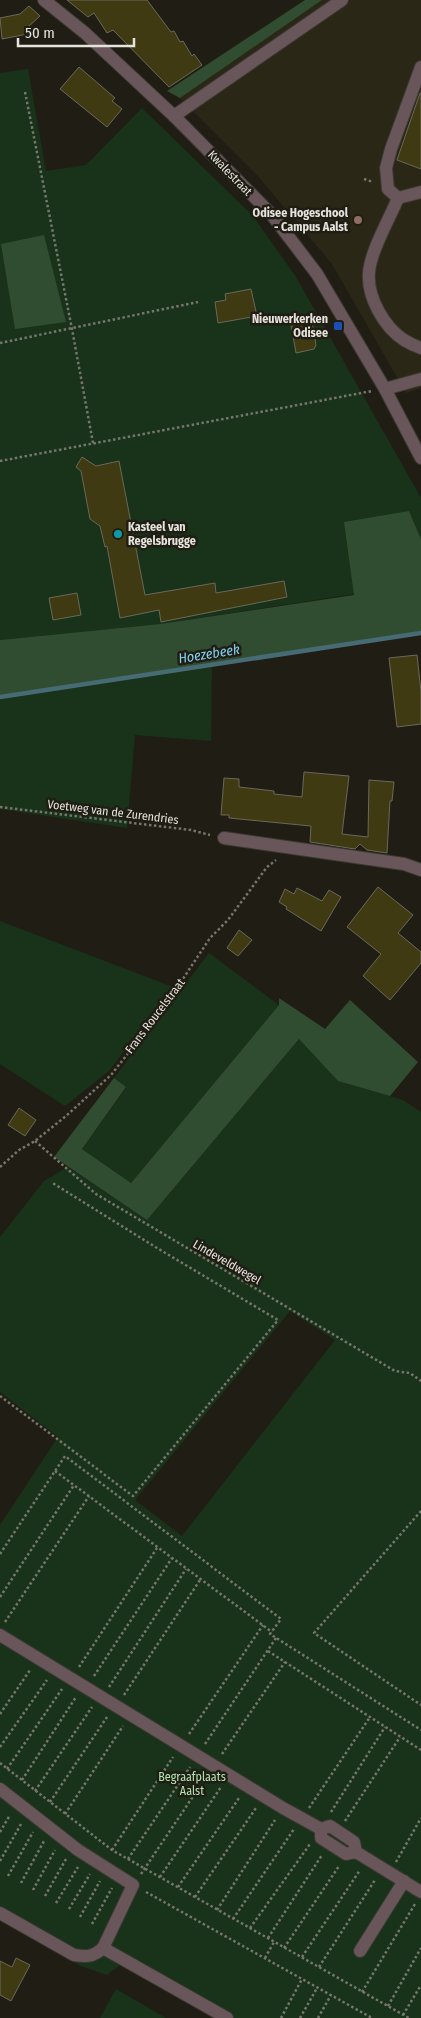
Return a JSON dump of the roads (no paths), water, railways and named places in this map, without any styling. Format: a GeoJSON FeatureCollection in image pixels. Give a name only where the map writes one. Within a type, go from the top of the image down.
{"type":"FeatureCollection","features":[{"type":"Feature","properties":{"kind":"street","name":"Kwalestraat"},"geometry":{"type":"LineString","coordinates":[[44,0],[85,33],[174,116],[272,215],[312,267],[385,389],[421,458]]}},
{"type":"Feature","properties":{"kind":"street"},"geometry":{"type":"LineString","coordinates":[[174,116],[342,0]]}},
{"type":"Feature","properties":{"kind":"street"},"geometry":{"type":"LineString","coordinates":[[398,198],[388,188],[386,168],[421,67]]}},
{"type":"Feature","properties":{"kind":"street"},"geometry":{"type":"LineString","coordinates":[[398,198],[421,192]]}},
{"type":"Feature","properties":{"kind":"street"},"geometry":{"type":"LineString","coordinates":[[398,198],[374,253],[368,272],[370,289],[378,309],[388,326],[404,340],[421,348]]}},
{"type":"Feature","properties":{"kind":"street"},"geometry":{"type":"LineString","coordinates":[[385,389],[421,379]]}},
{"type":"Feature","properties":{"kind":"street"},"geometry":{"type":"LineString","coordinates":[[224,838],[404,864],[421,870]]}},
{"type":"Feature","properties":{"kind":"street"},"geometry":{"type":"LineString","coordinates":[[0,1634],[283,1808],[321,1829],[330,1826],[354,1842],[351,1853]]}},
{"type":"Feature","properties":{"kind":"street"},"geometry":{"type":"LineString","coordinates":[[0,1789],[73,1847],[133,1885],[103,1948],[96,1955],[86,1957],[74,1955],[0,1913]]}},
{"type":"Feature","properties":{"kind":"street"},"geometry":{"type":"LineString","coordinates":[[321,1829],[321,1838],[351,1853],[368,1858],[404,1881],[419,1897]]}},
{"type":"Feature","properties":{"kind":"street"},"geometry":{"type":"LineString","coordinates":[[360,1951],[404,1881]]}},
{"type":"Feature","properties":{"kind":"street"},"geometry":{"type":"LineString","coordinates":[[103,1948],[227,2018]]}},
{"type":"Feature","properties":{"kind":"waterway","name":"Hoezebeek"},"geometry":{"type":"LineString","coordinates":[[0,697],[421,633]]}},
{"type":"Feature","properties":{"kind":"place","name":"Odisee Hogeschool - Campus Aalst"},"geometry":{"type":"Point","coordinates":[358,220]}},
{"type":"Feature","properties":{"kind":"place","name":"Nieuwerkerken Odisee"},"geometry":{"type":"Point","coordinates":[338,326]}},
{"type":"Feature","properties":{"kind":"place","name":"Kasteel van Regelsbrugge"},"geometry":{"type":"Point","coordinates":[118,534]}},
{"type":"Feature","properties":{"kind":"park label","name":"Begraafplaats Aalst"},"geometry":{"type":"Point","coordinates":[192,1784]}}]}
